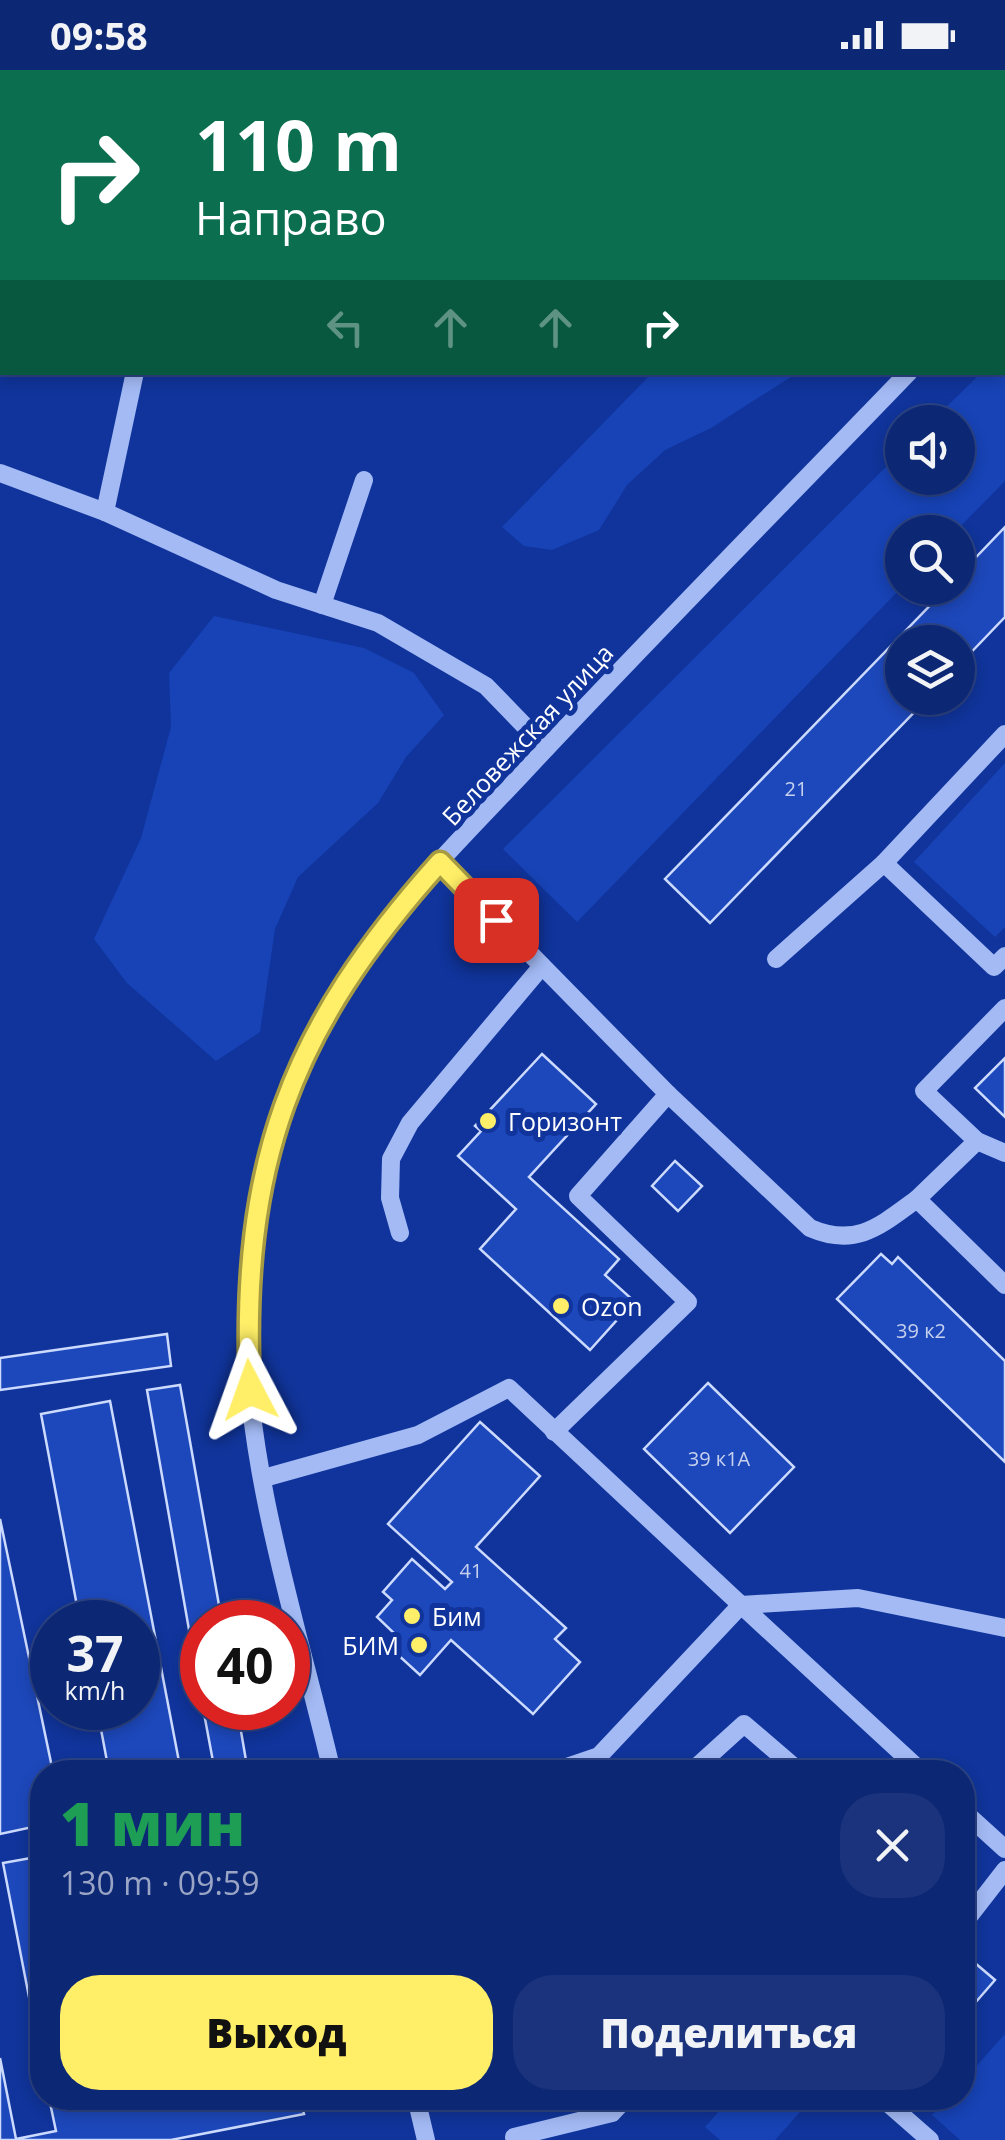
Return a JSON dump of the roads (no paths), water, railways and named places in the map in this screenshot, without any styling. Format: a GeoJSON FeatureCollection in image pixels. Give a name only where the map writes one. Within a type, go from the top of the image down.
{"type":"FeatureCollection","features":[{"type":"Feature","properties":{"kind":"street"},"geometry":{"type":"LineString","coordinates":[[105,512],[134,375]]}},
{"type":"Feature","properties":{"kind":"street","name":"Беловежская улица"},"geometry":{"type":"LineString","coordinates":[[329,1760],[264,1478],[246,1327],[249,1262],[266,1153],[280,1107],[314,1033],[359,960],[440,862],[906,375]]}},
{"type":"Feature","properties":{"kind":"street"},"geometry":{"type":"LineString","coordinates":[[0,473],[105,512],[276,590],[378,623],[486,686],[546,748]]}},
{"type":"Feature","properties":{"kind":"street"},"geometry":{"type":"LineString","coordinates":[[322,605],[364,480]]}},
{"type":"Feature","properties":{"kind":"street"},"geometry":{"type":"LineString","coordinates":[[776,959],[884,862],[1005,734]]}},
{"type":"Feature","properties":{"kind":"street"},"geometry":{"type":"LineString","coordinates":[[440,862],[668,1094],[810,1228],[836,1239],[874,1229],[917,1199],[977,1141]]}},
{"type":"Feature","properties":{"kind":"street"},"geometry":{"type":"LineString","coordinates":[[884,862],[994,967],[1005,956]]}},
{"type":"Feature","properties":{"kind":"street"},"geometry":{"type":"LineString","coordinates":[[400,1232],[390,1198],[391,1159],[410,1123],[542,966]]}},
{"type":"Feature","properties":{"kind":"street"},"geometry":{"type":"LineString","coordinates":[[1005,1008],[924,1091],[977,1141],[1005,1153]]}},
{"type":"Feature","properties":{"kind":"street"},"geometry":{"type":"LineString","coordinates":[[554,1432],[688,1302],[578,1196],[668,1094]]}},
{"type":"Feature","properties":{"kind":"street"},"geometry":{"type":"LineString","coordinates":[[917,1199],[1005,1285]]}},
{"type":"Feature","properties":{"kind":"street"},"geometry":{"type":"LineString","coordinates":[[264,1478],[418,1434],[509,1388],[909,1760]]}},
{"type":"Feature","properties":{"kind":"street"},"geometry":{"type":"LineString","coordinates":[[586,1760],[598,1756],[742,1605],[858,1598],[1005,1628]]}},
{"type":"Feature","properties":{"kind":"street"},"geometry":{"type":"LineString","coordinates":[[704,1760],[744,1724],[786,1760]]}},
{"type":"Feature","properties":{"kind":"street"},"geometry":{"type":"LineString","coordinates":[[975,1822],[1005,1850]]}},
{"type":"Feature","properties":{"kind":"street"},"geometry":{"type":"LineString","coordinates":[[975,1908],[1005,1870]]}},
{"type":"Feature","properties":{"kind":"street"},"geometry":{"type":"LineString","coordinates":[[419,2110],[426,2140]]}},
{"type":"Feature","properties":{"kind":"street"},"geometry":{"type":"LineString","coordinates":[[514,2137],[615,2110]]}},
{"type":"Feature","properties":{"kind":"street"},"geometry":{"type":"LineString","coordinates":[[896,2110],[930,2140]]}},
{"type":"Feature","properties":{"kind":"place","name":"Горизонт"},"geometry":{"type":"Point","coordinates":[488,1121]}},
{"type":"Feature","properties":{"kind":"place","name":"Ozon"},"geometry":{"type":"Point","coordinates":[561,1306]}},
{"type":"Feature","properties":{"kind":"place","name":"Бим"},"geometry":{"type":"Point","coordinates":[412,1616]}},
{"type":"Feature","properties":{"kind":"place","name":"БИМ"},"geometry":{"type":"Point","coordinates":[419,1645]}}]}
